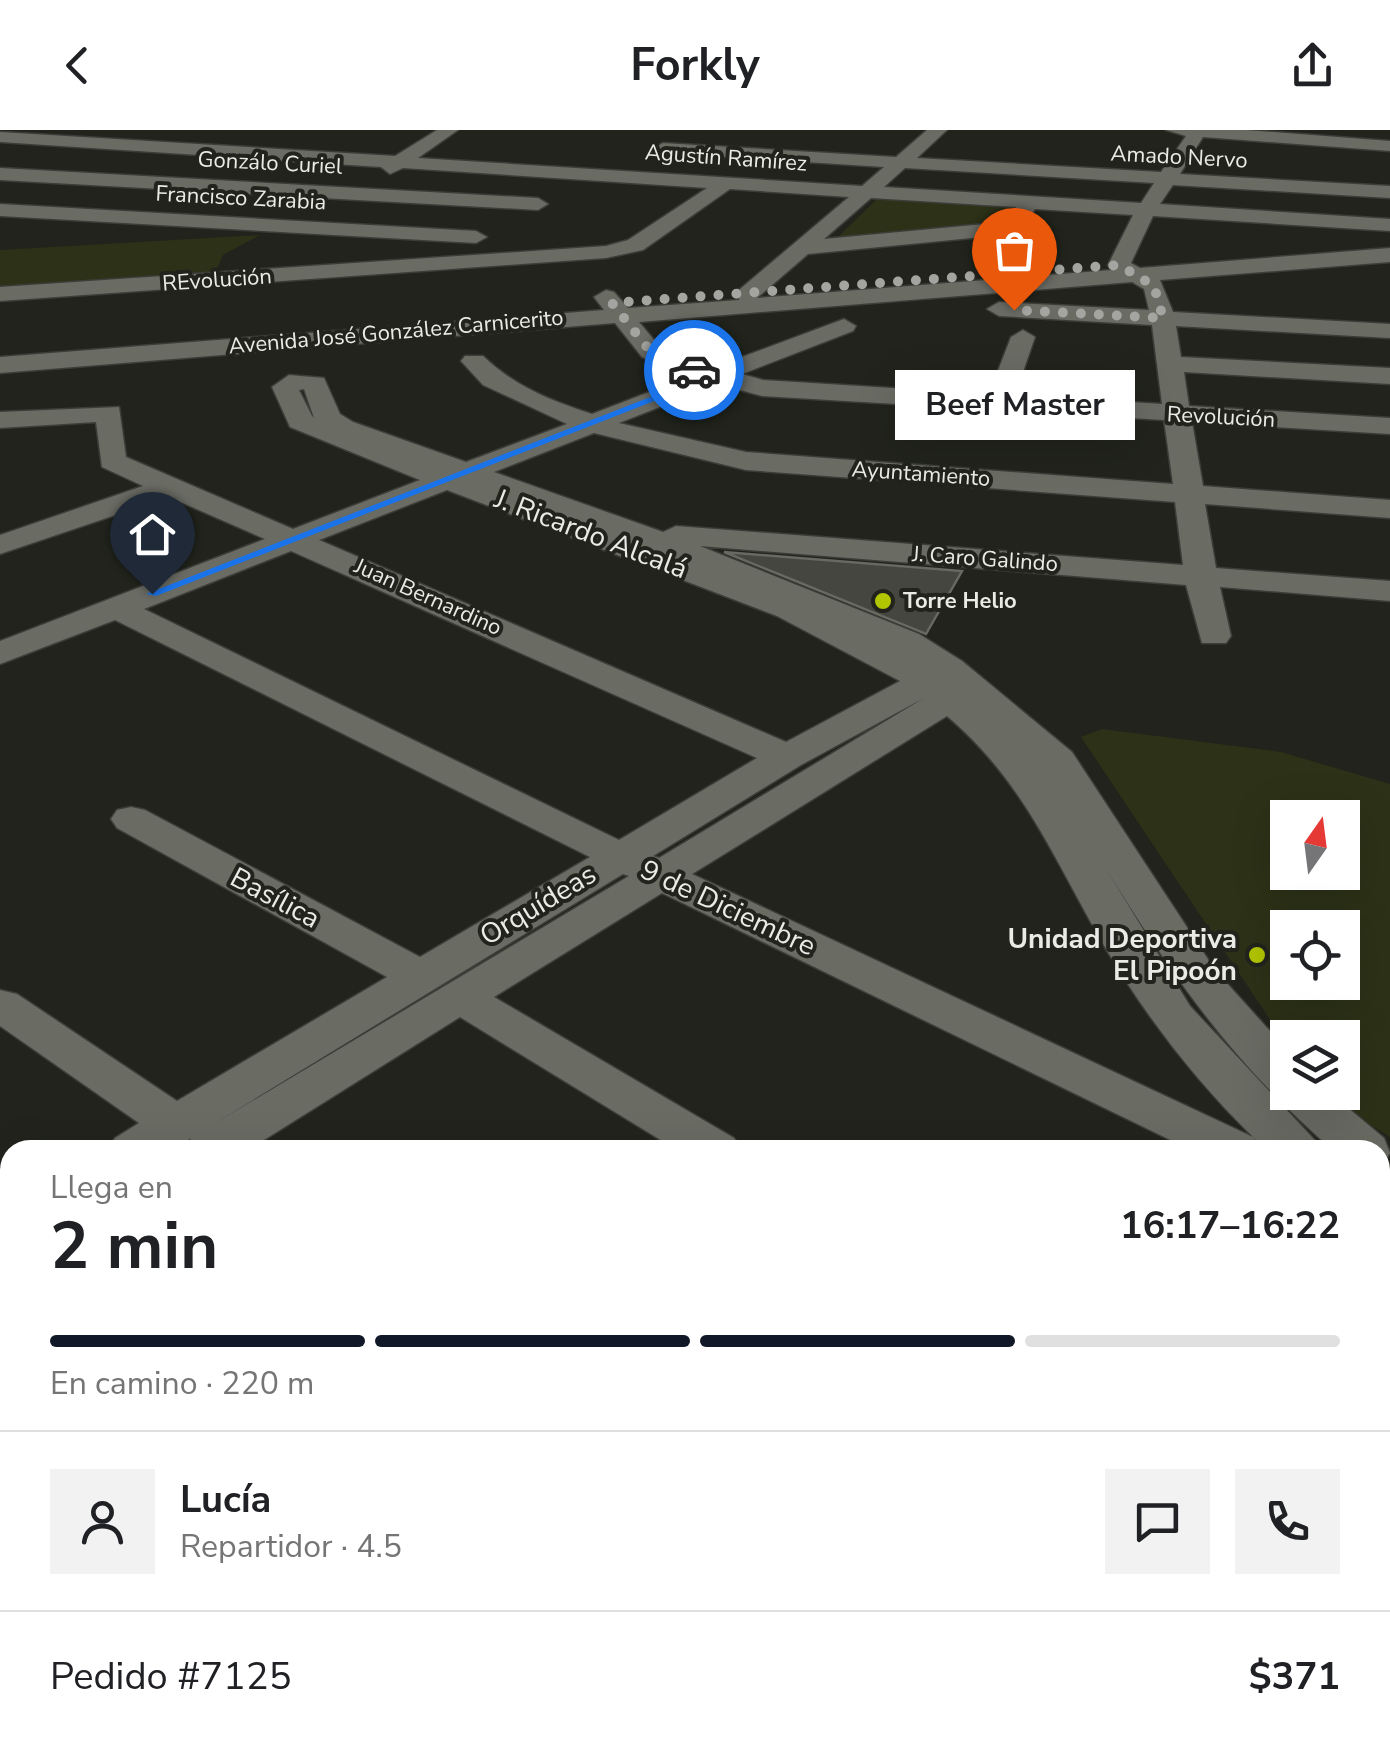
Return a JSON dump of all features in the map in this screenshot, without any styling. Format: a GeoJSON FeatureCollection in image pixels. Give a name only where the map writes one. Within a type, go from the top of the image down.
{"type":"FeatureCollection","features":[{"type":"Feature","properties":{"kind":"street"},"geometry":{"type":"LineString","coordinates":[[0,235],[209,130]]}},
{"type":"Feature","properties":{"kind":"street"},"geometry":{"type":"LineString","coordinates":[[434,264],[668,130]]}},
{"type":"Feature","properties":{"kind":"street"},"geometry":{"type":"LineString","coordinates":[[752,290],[938,130]]}},
{"type":"Feature","properties":{"kind":"street"},"geometry":{"type":"LineString","coordinates":[[1214,636],[1201,576],[1163,318],[1154,286],[1128,270],[1146,210],[1190,130],[1390,146]]}},
{"type":"Feature","properties":{"kind":"street"},"geometry":{"type":"LineString","coordinates":[[403,132],[449,133]]}},
{"type":"Feature","properties":{"kind":"street"},"geometry":{"type":"LineString","coordinates":[[254,245],[301,225],[449,133]]}},
{"type":"Feature","properties":{"kind":"street","name":"Agustín Ramírez"},"geometry":{"type":"LineString","coordinates":[[0,137],[1390,225]]}},
{"type":"Feature","properties":{"kind":"street","name":"Amado Nervo"},"geometry":{"type":"LineString","coordinates":[[630,151],[1390,192]]}},
{"type":"Feature","properties":{"kind":"street","name":"Gonzálo Curiel"},"geometry":{"type":"LineString","coordinates":[[0,174],[538,204]]}},
{"type":"Feature","properties":{"kind":"street","name":"REvolución"},"geometry":{"type":"LineString","coordinates":[[0,294],[622,249],[635,245],[725,184]]}},
{"type":"Feature","properties":{"kind":"street"},"geometry":{"type":"LineString","coordinates":[[801,248],[1013,228],[1029,202]]}},
{"type":"Feature","properties":{"kind":"street","name":"Francisco Zarabia"},"geometry":{"type":"LineString","coordinates":[[0,210],[301,225],[493,229]]}},
{"type":"Feature","properties":{"kind":"street","name":"Avenida José González Carnicerito"},"geometry":{"type":"LineString","coordinates":[[0,352],[242,329],[613,305],[827,300],[1390,241]]}},
{"type":"Feature","properties":{"kind":"street","name":"Avenida José González Carnicerito"},"geometry":{"type":"LineString","coordinates":[[0,365],[752,290],[1128,270],[1170,272],[1390,255]]}},
{"type":"Feature","properties":{"kind":"street"},"geometry":{"type":"LineString","coordinates":[[1170,272],[1334,283]]}},
{"type":"Feature","properties":{"kind":"street"},"geometry":{"type":"LineString","coordinates":[[301,274],[312,304]]}},
{"type":"Feature","properties":{"kind":"street"},"geometry":{"type":"LineString","coordinates":[[827,300],[1390,330]]}},
{"type":"Feature","properties":{"kind":"street","name":"Revolución"},"geometry":{"type":"LineString","coordinates":[[613,305],[651,352],[713,376],[788,391],[1390,426]]}},
{"type":"Feature","properties":{"kind":"street"},"geometry":{"type":"LineString","coordinates":[[5,648],[844,326]]}},
{"type":"Feature","properties":{"kind":"street"},"geometry":{"type":"LineString","coordinates":[[0,344],[242,329]]}},
{"type":"Feature","properties":{"kind":"street"},"geometry":{"type":"LineString","coordinates":[[999,404],[1023,337]]}},
{"type":"Feature","properties":{"kind":"street","name":"Ayuntamiento"},"geometry":{"type":"LineString","coordinates":[[474,362],[507,392],[596,422],[746,460],[1390,509]]}},
{"type":"Feature","properties":{"kind":"street"},"geometry":{"type":"LineString","coordinates":[[1171,364],[1390,376]]}},
{"type":"Feature","properties":{"kind":"street","name":"Juan Bernardino"},"geometry":{"type":"LineString","coordinates":[[0,420],[108,413],[112,461],[296,538],[787,757]]}},
{"type":"Feature","properties":{"kind":"street","name":"J. Ricardo Alcalá"},"geometry":{"type":"LineString","coordinates":[[456,476],[580,530],[833,628],[948,684],[1032,783],[1141,969],[1195,1041],[1289,1140]]}},
{"type":"Feature","properties":{"kind":"street","name":"J. Ricardo Alcalá"},"geometry":{"type":"LineString","coordinates":[[456,476],[632,531],[892,635],[948,684],[1058,760],[1198,978],[1270,1062]]}},
{"type":"Feature","properties":{"kind":"street"},"geometry":{"type":"LineString","coordinates":[[0,545],[168,487]]}},
{"type":"Feature","properties":{"kind":"street","name":"J. Caro Galindo"},"geometry":{"type":"LineString","coordinates":[[580,530],[1390,590]]}},
{"type":"Feature","properties":{"kind":"street","name":"9 de Diciembre"},"geometry":{"type":"LineString","coordinates":[[116,608],[620,856],[1214,1140]]}},
{"type":"Feature","properties":{"kind":"street","name":"Orquídeas"},"geometry":{"type":"LineString","coordinates":[[194,1137],[440,986],[620,856],[787,757],[948,684]]}},
{"type":"Feature","properties":{"kind":"street","name":"Orquídeas"},"geometry":{"type":"LineString","coordinates":[[440,986],[664,877],[948,684]]}},
{"type":"Feature","properties":{"kind":"street","name":"Basílica"},"geometry":{"type":"LineString","coordinates":[[130,819],[440,986],[699,1140]]}},
{"type":"Feature","properties":{"kind":"street"},"geometry":{"type":"LineString","coordinates":[[0,1004],[194,1137]]}},
{"type":"Feature","properties":{"kind":"street"},"geometry":{"type":"LineString","coordinates":[[1318,1110],[1354,1140]]}},
{"type":"Feature","properties":{"kind":"green space"},"geometry":{"type":"Polygon","coordinates":[[[879,197],[1011,206],[996,223],[832,243],[879,197]]]}},
{"type":"Feature","properties":{"kind":"green space"},"geometry":{"type":"Polygon","coordinates":[[[260,235],[223,255],[214,276],[0,290],[0,250],[260,235]]]}},
{"type":"Feature","properties":{"kind":"green space","name":"Unidad Deportiva El Pipoón"},"geometry":{"type":"Polygon","coordinates":[[[1102,729],[1281,752],[1390,784],[1390,1137],[1346,1110],[1360,1110],[1360,1020],[1270,1020],[1081,737],[1102,729]]]}},
{"type":"Feature","properties":{"kind":"building"},"geometry":{"type":"Polygon","coordinates":[[[724,552],[962,571],[926,634],[724,552]]]}},
{"type":"Feature","properties":{"kind":"way so far"},"geometry":{"type":"LineString","coordinates":[[694,370],[651,352],[612,303],[1119,265],[1154,286],[1163,318],[1014,310]]}},
{"type":"Feature","properties":{"kind":"place","name":"Beef Master"},"geometry":{"type":"Point","coordinates":[1014,310]}},
{"type":"Feature","properties":{"kind":"place","name":"Torre Helio"},"geometry":{"type":"Point","coordinates":[883,601]}},
{"type":"Feature","properties":{"kind":"place","name":"Unidad Deportiva El Pipoón"},"geometry":{"type":"Point","coordinates":[1257,955]}},
{"type":"Feature","properties":{"kind":"route"},"geometry":{"type":"LineString","coordinates":[[152,594],[713,376],[694,370]]}}]}
